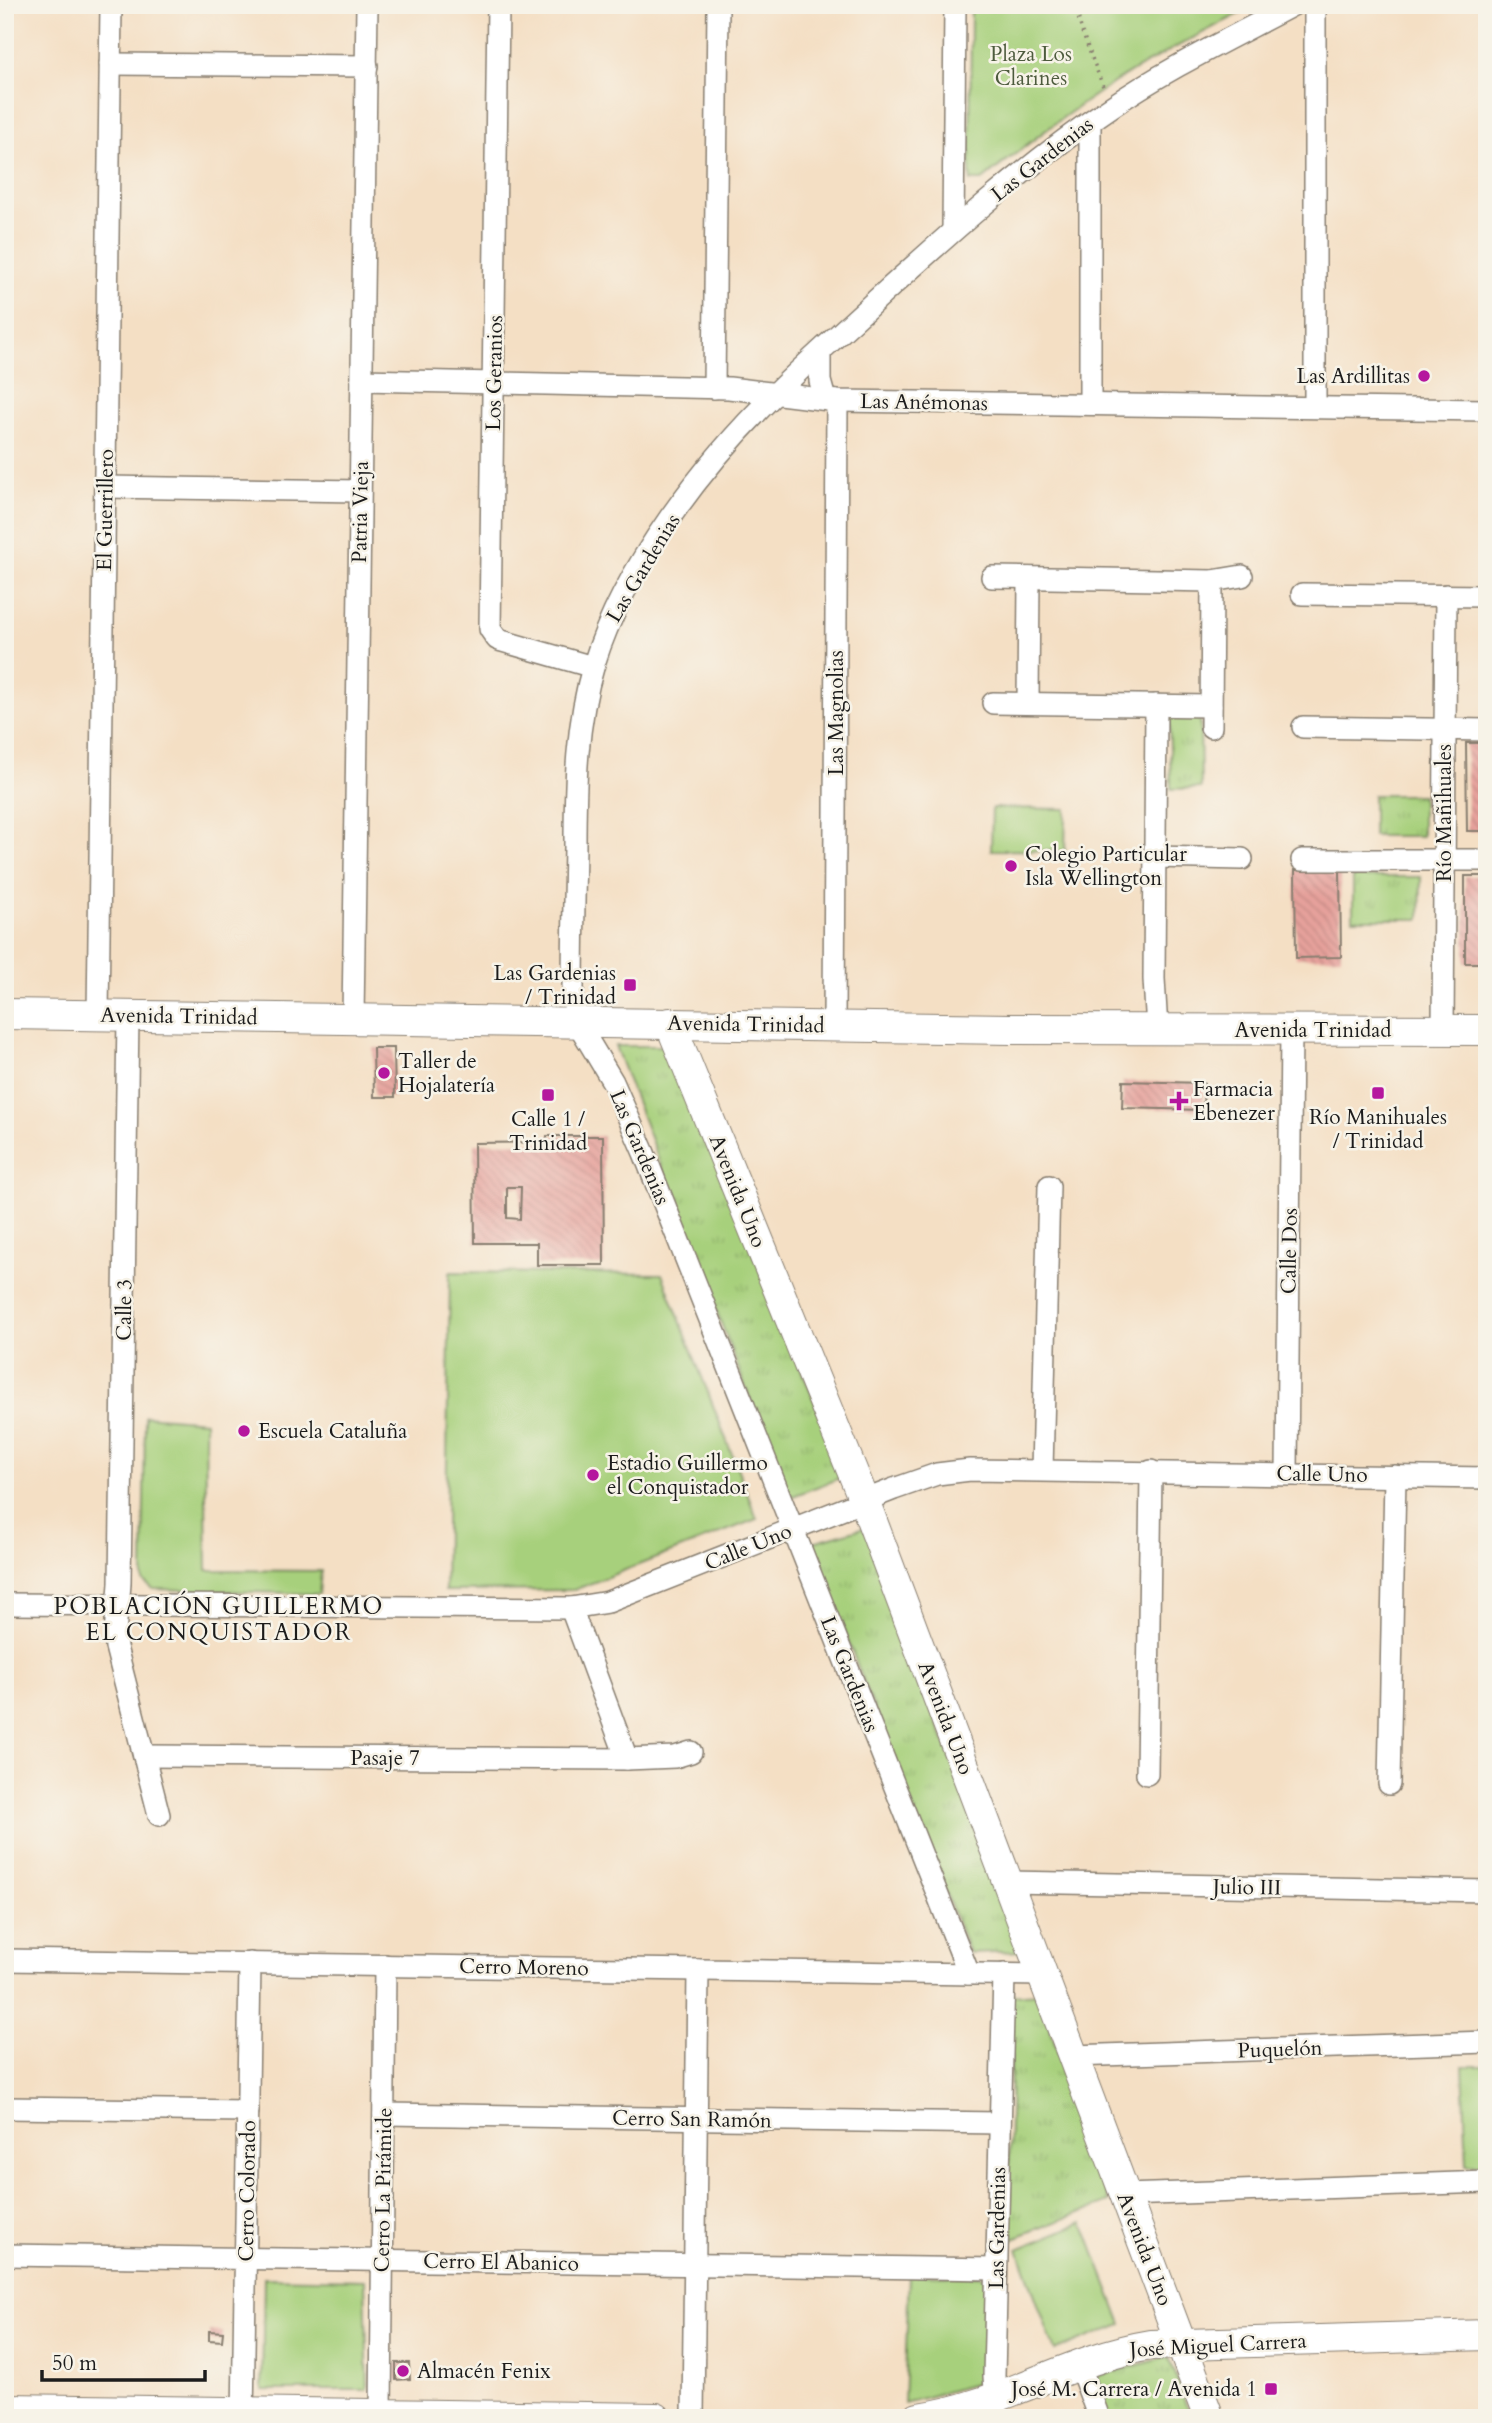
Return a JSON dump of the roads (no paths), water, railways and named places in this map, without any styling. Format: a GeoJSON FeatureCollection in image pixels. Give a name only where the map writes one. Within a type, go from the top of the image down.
{"type":"FeatureCollection","features":[{"type":"Feature","properties":{"kind":"street","name":"El Guerrillero"},"geometry":{"type":"LineString","coordinates":[[98,1015],[111,5]]}},
{"type":"Feature","properties":{"kind":"street","name":"Patria Vieja"},"geometry":{"type":"LineString","coordinates":[[353,1019],[368,5]]}},
{"type":"Feature","properties":{"kind":"street","name":"Los Geranios"},"geometry":{"type":"LineString","coordinates":[[498,5],[490,629],[496,639],[593,667]]}},
{"type":"Feature","properties":{"kind":"street"},"geometry":{"type":"LineString","coordinates":[[714,388],[718,5]]}},
{"type":"Feature","properties":{"kind":"street"},"geometry":{"type":"LineString","coordinates":[[953,230],[955,5]]}},
{"type":"Feature","properties":{"kind":"street","name":"Las Gardenias"},"geometry":{"type":"LineString","coordinates":[[969,1974],[628,1115],[595,1049],[577,1022],[573,999],[576,777],[585,701],[601,642],[623,594],[665,526],[722,451],[776,392],[953,230],[1110,107],[1144,85],[1293,5]]}},
{"type":"Feature","properties":{"kind":"street"},"geometry":{"type":"LineString","coordinates":[[1315,5],[1315,407]]}},
{"type":"Feature","properties":{"kind":"street"},"geometry":{"type":"LineString","coordinates":[[110,64],[366,66]]}},
{"type":"Feature","properties":{"kind":"street"},"geometry":{"type":"LineString","coordinates":[[1090,122],[1090,404]]}},
{"type":"Feature","properties":{"kind":"street"},"geometry":{"type":"LineString","coordinates":[[820,353],[820,381],[831,400]]}},
{"type":"Feature","properties":{"kind":"street","name":"Las Anémonas"},"geometry":{"type":"LineString","coordinates":[[362,380],[714,388],[776,392],[831,400],[1487,410]]}},
{"type":"Feature","properties":{"kind":"street","name":"Las Magnolias"},"geometry":{"type":"LineString","coordinates":[[831,400],[834,1026]]}},
{"type":"Feature","properties":{"kind":"street"},"geometry":{"type":"LineString","coordinates":[[105,487],[360,491]]}},
{"type":"Feature","properties":{"kind":"street"},"geometry":{"type":"LineString","coordinates":[[992,578],[1212,581],[1242,576]]}},
{"type":"Feature","properties":{"kind":"street"},"geometry":{"type":"LineString","coordinates":[[1028,703],[1029,578]]}},
{"type":"Feature","properties":{"kind":"street"},"geometry":{"type":"LineString","coordinates":[[993,702],[1156,705],[1211,716],[1212,581]]}},
{"type":"Feature","properties":{"kind":"street"},"geometry":{"type":"LineString","coordinates":[[1302,594],[1487,596]]}},
{"type":"Feature","properties":{"kind":"street","name":"Río Mañihuales"},"geometry":{"type":"LineString","coordinates":[[1443,1030],[1446,595]]}},
{"type":"Feature","properties":{"kind":"street"},"geometry":{"type":"LineString","coordinates":[[1156,705],[1154,979],[1157,1029]]}},
{"type":"Feature","properties":{"kind":"street"},"geometry":{"type":"LineString","coordinates":[[1303,727],[1487,730]]}},
{"type":"Feature","properties":{"kind":"street"},"geometry":{"type":"LineString","coordinates":[[1155,857],[1242,859]]}},
{"type":"Feature","properties":{"kind":"street"},"geometry":{"type":"LineString","coordinates":[[1302,860],[1487,860]]}},
{"type":"Feature","properties":{"kind":"street","name":"Avenida Trinidad"},"geometry":{"type":"LineString","coordinates":[[5,1014],[834,1026],[1487,1030]]}},
{"type":"Feature","properties":{"kind":"street","name":"Calle 3"},"geometry":{"type":"LineString","coordinates":[[128,1016],[119,1605],[115,1625],[116,1647],[159,1815]]}},
{"type":"Feature","properties":{"kind":"street","name":"Avenida Uno"},"geometry":{"type":"LineString","coordinates":[[670,1023],[864,1500],[1209,2418]]}},
{"type":"Feature","properties":{"kind":"street","name":"Calle Dos"},"geometry":{"type":"LineString","coordinates":[[1286,1473],[1291,1029]]}},
{"type":"Feature","properties":{"kind":"street"},"geometry":{"type":"LineString","coordinates":[[1042,1470],[1049,1186]]}},
{"type":"Feature","properties":{"kind":"street","name":"Calle Uno"},"geometry":{"type":"LineString","coordinates":[[5,1604],[571,1608],[608,1602],[864,1500],[921,1479],[954,1471],[1151,1471],[1487,1478]]}},
{"type":"Feature","properties":{"kind":"street"},"geometry":{"type":"LineString","coordinates":[[1147,1774],[1151,1471]]}},
{"type":"Feature","properties":{"kind":"street"},"geometry":{"type":"LineString","coordinates":[[1390,1784],[1395,1476]]}},
{"type":"Feature","properties":{"kind":"street"},"geometry":{"type":"LineString","coordinates":[[571,1608],[627,1759]]}},
{"type":"Feature","properties":{"kind":"street","name":"Pasaje 7"},"geometry":{"type":"LineString","coordinates":[[144,1756],[627,1759],[675,1757],[691,1752]]}},
{"type":"Feature","properties":{"kind":"street","name":"Julio III"},"geometry":{"type":"LineString","coordinates":[[1007,1882],[1487,1891]]}},
{"type":"Feature","properties":{"kind":"street","name":"Cerro Moreno"},"geometry":{"type":"LineString","coordinates":[[5,1960],[1042,1975]]}},
{"type":"Feature","properties":{"kind":"street","name":"Cerro Colorado"},"geometry":{"type":"LineString","coordinates":[[243,2415],[250,1964]]}},
{"type":"Feature","properties":{"kind":"street","name":"Cerro La Pirámide"},"geometry":{"type":"LineString","coordinates":[[381,2414],[385,1965]]}},
{"type":"Feature","properties":{"kind":"street"},"geometry":{"type":"LineString","coordinates":[[692,2418],[698,1970]]}},
{"type":"Feature","properties":{"kind":"street","name":"Las Gardenias"},"geometry":{"type":"LineString","coordinates":[[997,2407],[993,2376],[1004,1974]]}},
{"type":"Feature","properties":{"kind":"street","name":"Puquelón"},"geometry":{"type":"LineString","coordinates":[[1073,2056],[1487,2042]]}},
{"type":"Feature","properties":{"kind":"street"},"geometry":{"type":"LineString","coordinates":[[5,2108],[248,2111]]}},
{"type":"Feature","properties":{"kind":"street","name":"Cerro San Ramón"},"geometry":{"type":"LineString","coordinates":[[384,2114],[1000,2123]]}},
{"type":"Feature","properties":{"kind":"street"},"geometry":{"type":"LineString","coordinates":[[1125,2195],[1487,2182]]}},
{"type":"Feature","properties":{"kind":"street","name":"Cerro El Abanico"},"geometry":{"type":"LineString","coordinates":[[5,2255],[996,2269]]}},
{"type":"Feature","properties":{"kind":"street","name":"José Miguel Carrera"},"geometry":{"type":"LineString","coordinates":[[918,2418],[955,2410],[997,2407],[1079,2364],[1124,2349],[1181,2343],[1487,2335]]}},
{"type":"Feature","properties":{"kind":"street"},"geometry":{"type":"LineString","coordinates":[[1079,2364],[1099,2418]]}},
{"type":"Feature","properties":{"kind":"street"},"geometry":{"type":"LineString","coordinates":[[5,2409],[243,2415],[656,2418]]}},
{"type":"Feature","properties":{"kind":"place","name":"Las Ardillitas"},"geometry":{"type":"Point","coordinates":[1424,376]}},
{"type":"Feature","properties":{"kind":"place","name":"Colegio Particular Isla Wellington"},"geometry":{"type":"Point","coordinates":[1011,866]}},
{"type":"Feature","properties":{"kind":"place","name":"Las Gardenias / Trinidad"},"geometry":{"type":"Point","coordinates":[630,985]}},
{"type":"Feature","properties":{"kind":"place","name":"Taller de Hojalatería"},"geometry":{"type":"Point","coordinates":[384,1073]}},
{"type":"Feature","properties":{"kind":"place","name":"Río Manihuales / Trinidad"},"geometry":{"type":"Point","coordinates":[1378,1093]}},
{"type":"Feature","properties":{"kind":"place","name":"Calle 1 / Trinidad"},"geometry":{"type":"Point","coordinates":[548,1095]}},
{"type":"Feature","properties":{"kind":"place","name":"Farmacia Ebenezer"},"geometry":{"type":"Point","coordinates":[1179,1101]}},
{"type":"Feature","properties":{"kind":"place","name":"Escuela Cataluña"},"geometry":{"type":"Point","coordinates":[244,1431]}},
{"type":"Feature","properties":{"kind":"place","name":"Estadio Guillermo el Conquistador"},"geometry":{"type":"Point","coordinates":[593,1475]}},
{"type":"Feature","properties":{"kind":"place","name":"Almacén Fenix"},"geometry":{"type":"Point","coordinates":[403,2371]}},
{"type":"Feature","properties":{"kind":"place","name":"José M. Carrera / Avenida 1"},"geometry":{"type":"Point","coordinates":[1271,2389]}},
{"type":"Feature","properties":{"kind":"district","name":"POBLACIÓN GUILLERMO EL CONQUISTADOR"},"geometry":{"type":"Point","coordinates":[219,1619]}},
{"type":"Feature","properties":{"kind":"park label","name":"Plaza Los Clarines"},"geometry":{"type":"Point","coordinates":[1031,66]}}]}
